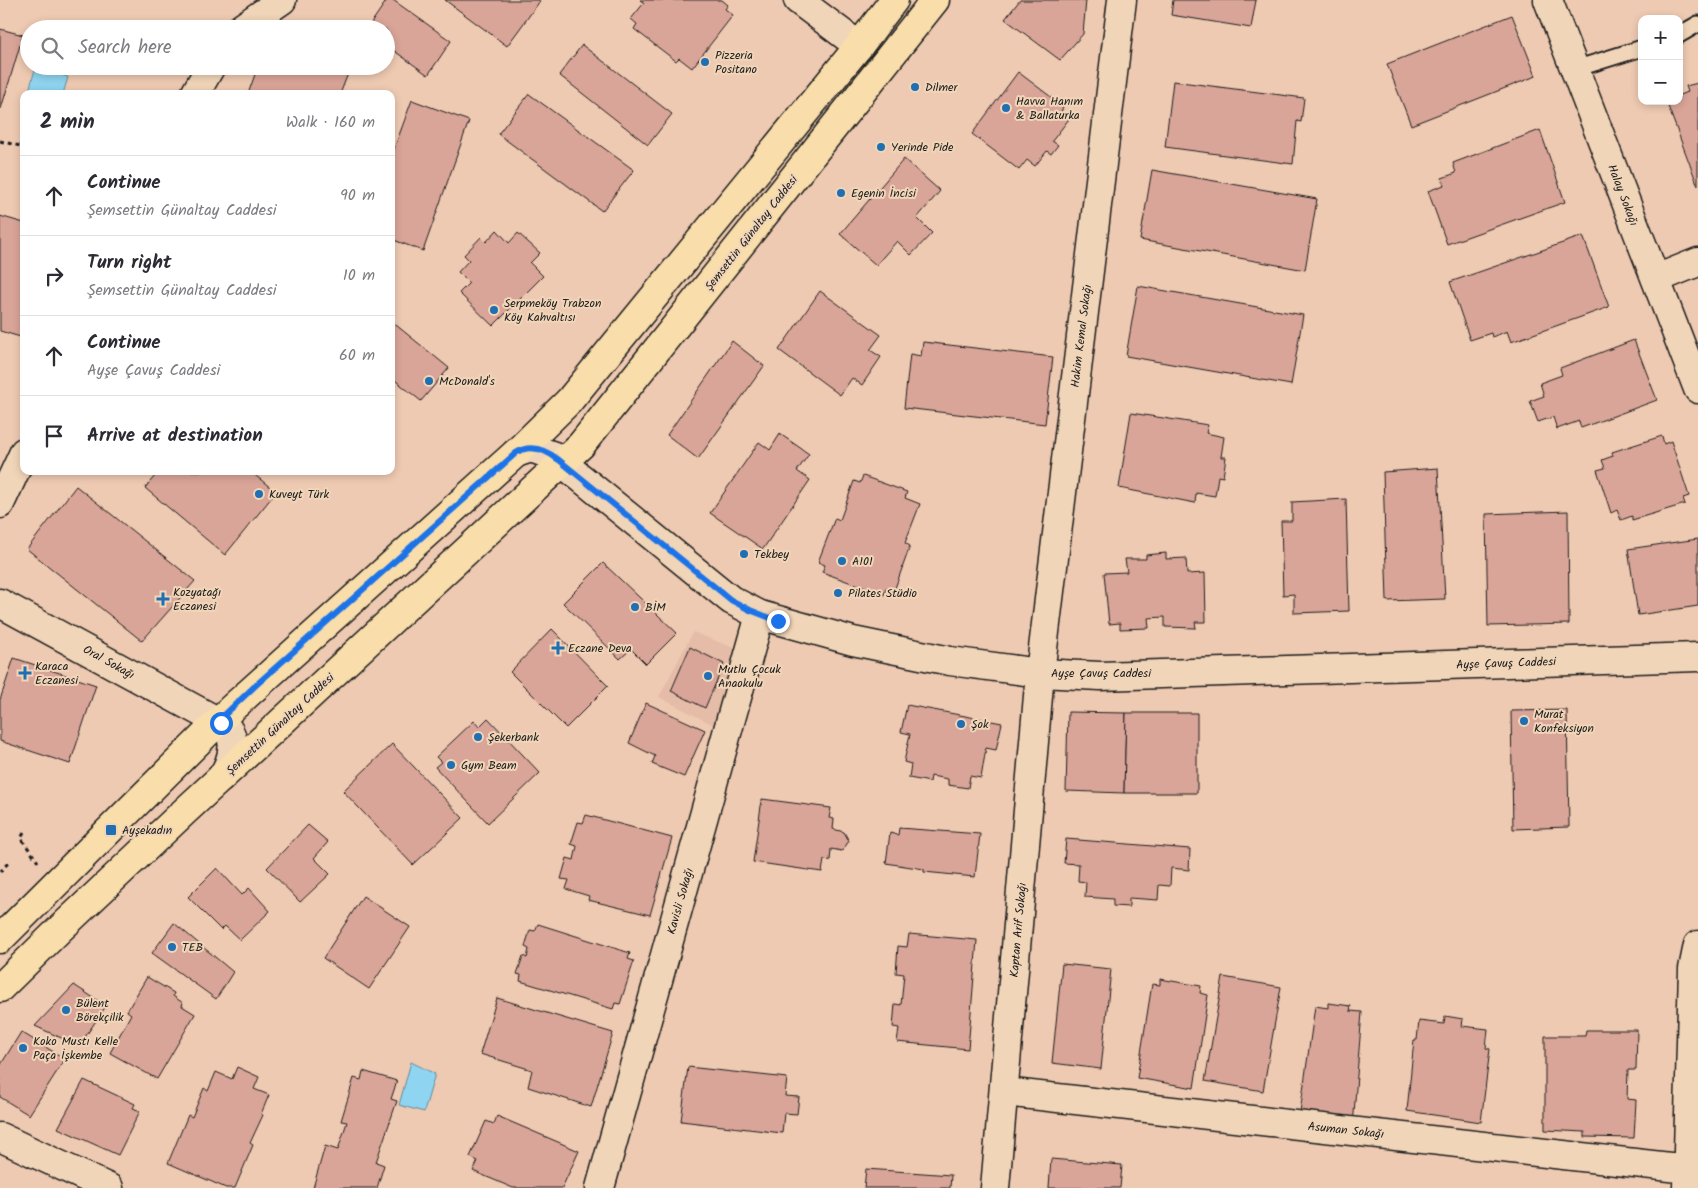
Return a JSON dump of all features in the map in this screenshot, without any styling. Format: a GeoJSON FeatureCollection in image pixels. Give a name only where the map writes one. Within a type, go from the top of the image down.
{"type":"FeatureCollection","features":[{"type":"Feature","properties":{"kind":"main road"},"geometry":{"type":"LineString","coordinates":[[0,939],[218,721],[516,453],[581,388],[859,46],[894,0]]}},
{"type":"Feature","properties":{"kind":"main road","name":"Şemsettin Günaltay Caddesi"},"geometry":{"type":"LineString","coordinates":[[0,988],[221,778],[563,463],[598,426],[935,0]]}},
{"type":"Feature","properties":{"kind":"street"},"geometry":{"type":"LineString","coordinates":[[253,20],[282,0]]}},
{"type":"Feature","properties":{"kind":"street"},"geometry":{"type":"LineString","coordinates":[[798,0],[859,46]]}},
{"type":"Feature","properties":{"kind":"street","name":"Hakim Kemal Sokağı"},"geometry":{"type":"LineString","coordinates":[[1040,672],[1122,0]]}},
{"type":"Feature","properties":{"kind":"street","name":"Halay Sokağı"},"geometry":{"type":"LineString","coordinates":[[1548,0],[1698,389]]}},
{"type":"Feature","properties":{"kind":"street"},"geometry":{"type":"LineString","coordinates":[[197,90],[206,75]]}},
{"type":"Feature","properties":{"kind":"street"},"geometry":{"type":"LineString","coordinates":[[1656,279],[1698,262]]}},
{"type":"Feature","properties":{"kind":"street"},"geometry":{"type":"LineString","coordinates":[[516,453],[528,448],[539,449],[563,463]]}},
{"type":"Feature","properties":{"kind":"street"},"geometry":{"type":"LineString","coordinates":[[0,504],[20,461]]}},
{"type":"Feature","properties":{"kind":"street","name":"Ayşe Çavuş Caddesi"},"geometry":{"type":"LineString","coordinates":[[563,463],[731,600],[760,615],[828,635],[920,656],[1040,672],[1100,676],[1698,657]]}},
{"type":"Feature","properties":{"kind":"street","name":"Oral Sokağı"},"geometry":{"type":"LineString","coordinates":[[0,603],[218,721]]}},
{"type":"Feature","properties":{"kind":"street","name":"Kavisli Sokağı"},"geometry":{"type":"LineString","coordinates":[[600,1188],[760,615]]}},
{"type":"Feature","properties":{"kind":"street","name":"Kaptan Arif Sokağı"},"geometry":{"type":"LineString","coordinates":[[995,1188],[1040,672]]}},
{"type":"Feature","properties":{"kind":"street"},"geometry":{"type":"LineString","coordinates":[[218,721],[228,730],[232,742],[232,760],[221,778]]}},
{"type":"Feature","properties":{"kind":"street"},"geometry":{"type":"LineString","coordinates":[[1688,1178],[1693,969],[1698,945]]}},
{"type":"Feature","properties":{"kind":"street","name":"Asuman Sokağı"},"geometry":{"type":"LineString","coordinates":[[1004,1092],[1688,1178]]}},
{"type":"Feature","properties":{"kind":"street"},"geometry":{"type":"LineString","coordinates":[[0,1138],[109,1188]]}},
{"type":"Feature","properties":{"kind":"lane"},"geometry":{"type":"LineString","coordinates":[[1683,33],[1698,24]]}},
{"type":"Feature","properties":{"kind":"lane"},"geometry":{"type":"LineString","coordinates":[[1575,70],[1638,49]]}},
{"type":"Feature","properties":{"kind":"path"},"geometry":{"type":"LineString","coordinates":[[0,141],[20,146]]}},
{"type":"Feature","properties":{"kind":"path"},"geometry":{"type":"LineString","coordinates":[[0,872],[8,863]]}},
{"type":"Feature","properties":{"kind":"shaded area","name":"Mutlu Çocuk Anaokulu"},"geometry":{"type":"Polygon","coordinates":[[[693,632],[752,655],[729,733],[659,697],[693,632]]]}},
{"type":"Feature","properties":{"kind":"water"},"geometry":{"type":"Polygon","coordinates":[[[33,75],[62,75],[68,77],[64,90],[29,90],[33,75]]]}},
{"type":"Feature","properties":{"kind":"water"},"geometry":{"type":"Polygon","coordinates":[[[411,1062],[435,1074],[424,1112],[399,1105],[411,1062]]]}},
{"type":"Feature","properties":{"kind":"building"},"geometry":{"type":"Polygon","coordinates":[[[387,0],[393,0],[451,41],[428,75],[395,51],[395,20],[373,20],[387,0]]]}},
{"type":"Feature","properties":{"kind":"building"},"geometry":{"type":"Polygon","coordinates":[[[445,0],[538,0],[540,1],[507,46],[445,0]]]}},
{"type":"Feature","properties":{"kind":"building"},"geometry":{"type":"Polygon","coordinates":[[[640,0],[722,0],[728,5],[725,9],[733,15],[692,68],[679,58],[676,61],[634,29],[637,24],[631,19],[644,3],[640,0]]]}},
{"type":"Feature","properties":{"kind":"building"},"geometry":{"type":"Polygon","coordinates":[[[1020,0],[1086,0],[1083,34],[1060,60],[1005,19],[1020,0]]]}},
{"type":"Feature","properties":{"kind":"building"},"geometry":{"type":"Polygon","coordinates":[[[1173,0],[1256,0],[1251,28],[1171,15],[1173,0]]]}},
{"type":"Feature","properties":{"kind":"building"},"geometry":{"type":"Polygon","coordinates":[[[1512,15],[1536,76],[1411,125],[1387,64],[1512,15]]]}},
{"type":"Feature","properties":{"kind":"building"},"geometry":{"type":"Polygon","coordinates":[[[0,29],[20,34],[20,45],[0,108],[0,29]]]}},
{"type":"Feature","properties":{"kind":"building"},"geometry":{"type":"Polygon","coordinates":[[[582,45],[672,114],[648,145],[559,75],[582,45]]]}},
{"type":"Feature","properties":{"kind":"building"},"geometry":{"type":"Polygon","coordinates":[[[1018,72],[1063,106],[1061,113],[1069,119],[1052,141],[1058,145],[1051,154],[1047,151],[1035,166],[1027,160],[1019,170],[972,134],[1018,72]]]}},
{"type":"Feature","properties":{"kind":"building"},"geometry":{"type":"Polygon","coordinates":[[[255,75],[347,75],[342,90],[249,90],[255,75]]]}},
{"type":"Feature","properties":{"kind":"building"},"geometry":{"type":"Polygon","coordinates":[[[1173,81],[1304,98],[1301,122],[1297,121],[1293,164],[1165,147],[1173,81]]]}},
{"type":"Feature","properties":{"kind":"building"},"geometry":{"type":"Polygon","coordinates":[[[1698,83],[1698,186],[1668,105],[1683,105],[1683,94],[1688,92],[1686,86],[1698,83]]]}},
{"type":"Feature","properties":{"kind":"building"},"geometry":{"type":"Polygon","coordinates":[[[529,94],[634,170],[602,211],[498,134],[529,94]]]}},
{"type":"Feature","properties":{"kind":"building"},"geometry":{"type":"Polygon","coordinates":[[[412,100],[469,121],[423,251],[395,240],[395,146],[412,100]]]}},
{"type":"Feature","properties":{"kind":"building"},"geometry":{"type":"Polygon","coordinates":[[[1540,130],[1565,202],[1447,244],[1428,191],[1444,185],[1442,178],[1456,173],[1453,163],[1540,130]]]}},
{"type":"Feature","properties":{"kind":"building"},"geometry":{"type":"Polygon","coordinates":[[[904,159],[940,191],[917,218],[932,233],[911,255],[897,241],[876,265],[840,234],[904,159]]]}},
{"type":"Feature","properties":{"kind":"building"},"geometry":{"type":"Polygon","coordinates":[[[1152,170],[1317,199],[1305,270],[1140,240],[1152,170]]]}},
{"type":"Feature","properties":{"kind":"building"},"geometry":{"type":"Polygon","coordinates":[[[0,216],[20,222],[20,337],[0,331],[0,216]]]}},
{"type":"Feature","properties":{"kind":"building"},"geometry":{"type":"Polygon","coordinates":[[[497,230],[509,243],[518,233],[540,253],[530,263],[543,276],[493,326],[459,293],[469,283],[458,272],[469,260],[464,255],[481,237],[486,242],[497,230]]]}},
{"type":"Feature","properties":{"kind":"building"},"geometry":{"type":"Polygon","coordinates":[[[1583,236],[1609,307],[1511,342],[1507,331],[1492,337],[1491,333],[1470,340],[1450,282],[1583,236]]]}},
{"type":"Feature","properties":{"kind":"building"},"geometry":{"type":"Polygon","coordinates":[[[1138,286],[1303,315],[1291,385],[1126,356],[1138,286]]]}},
{"type":"Feature","properties":{"kind":"building"},"geometry":{"type":"Polygon","coordinates":[[[820,291],[881,335],[870,350],[881,357],[862,385],[852,378],[840,395],[779,350],[820,291]]]}},
{"type":"Feature","properties":{"kind":"building"},"geometry":{"type":"Polygon","coordinates":[[[395,324],[449,368],[421,401],[395,380],[395,324]]]}},
{"type":"Feature","properties":{"kind":"building"},"geometry":{"type":"Polygon","coordinates":[[[1634,340],[1657,400],[1581,428],[1579,421],[1557,429],[1553,417],[1538,422],[1530,401],[1544,396],[1540,383],[1562,375],[1560,368],[1634,340]]]}},
{"type":"Feature","properties":{"kind":"building"},"geometry":{"type":"Polygon","coordinates":[[[732,341],[764,366],[698,459],[667,435],[732,341]]]}},
{"type":"Feature","properties":{"kind":"building"},"geometry":{"type":"Polygon","coordinates":[[[923,342],[1053,357],[1045,424],[904,408],[910,354],[921,356],[923,342]]]}},
{"type":"Feature","properties":{"kind":"building"},"geometry":{"type":"Polygon","coordinates":[[[1131,413],[1208,425],[1206,433],[1224,437],[1221,457],[1226,457],[1223,477],[1218,476],[1215,496],[1196,493],[1195,503],[1119,488],[1131,413]]]}},
{"type":"Feature","properties":{"kind":"building"},"geometry":{"type":"Polygon","coordinates":[[[780,434],[809,454],[797,471],[810,480],[763,549],[710,513],[759,442],[770,450],[780,434]]]}},
{"type":"Feature","properties":{"kind":"building"},"geometry":{"type":"Polygon","coordinates":[[[1662,436],[1664,444],[1671,441],[1689,496],[1683,498],[1685,504],[1632,520],[1632,516],[1621,520],[1617,510],[1611,513],[1597,470],[1605,468],[1602,460],[1613,456],[1612,452],[1662,436]]]}},
{"type":"Feature","properties":{"kind":"building"},"geometry":{"type":"Polygon","coordinates":[[[1438,468],[1445,599],[1387,601],[1383,472],[1438,468]]]}},
{"type":"Feature","properties":{"kind":"building"},"geometry":{"type":"Polygon","coordinates":[[[156,475],[255,475],[276,492],[225,555],[145,488],[156,475]]]}},
{"type":"Feature","properties":{"kind":"building"},"geometry":{"type":"Polygon","coordinates":[[[863,476],[907,492],[905,498],[920,504],[905,543],[910,546],[894,591],[886,588],[884,595],[822,572],[825,565],[818,562],[835,518],[840,520],[854,481],[860,483],[863,476]]]}},
{"type":"Feature","properties":{"kind":"building"},"geometry":{"type":"Polygon","coordinates":[[[76,486],[195,581],[142,641],[27,549],[76,486]]]}},
{"type":"Feature","properties":{"kind":"building"},"geometry":{"type":"Polygon","coordinates":[[[1346,499],[1349,611],[1294,613],[1294,594],[1283,595],[1281,521],[1292,521],[1292,502],[1346,499]]]}},
{"type":"Feature","properties":{"kind":"building"},"geometry":{"type":"Polygon","coordinates":[[[1568,511],[1569,624],[1488,626],[1486,514],[1568,511]]]}},
{"type":"Feature","properties":{"kind":"building"},"geometry":{"type":"Polygon","coordinates":[[[1698,539],[1698,606],[1638,615],[1628,549],[1698,539]]]}},
{"type":"Feature","properties":{"kind":"building"},"geometry":{"type":"Polygon","coordinates":[[[1166,553],[1166,559],[1186,558],[1187,574],[1205,573],[1206,622],[1195,622],[1196,628],[1165,627],[1165,617],[1148,618],[1149,628],[1120,629],[1120,623],[1109,624],[1104,573],[1127,572],[1125,559],[1146,559],[1146,555],[1166,553]]]}},
{"type":"Feature","properties":{"kind":"building"},"geometry":{"type":"Polygon","coordinates":[[[603,563],[677,633],[646,664],[631,649],[620,659],[563,603],[603,563]]]}},
{"type":"Feature","properties":{"kind":"building"},"geometry":{"type":"Polygon","coordinates":[[[552,629],[608,686],[566,728],[510,672],[552,629]]]}},
{"type":"Feature","properties":{"kind":"building"},"geometry":{"type":"Polygon","coordinates":[[[690,647],[724,664],[705,708],[671,691],[690,647]]]}},
{"type":"Feature","properties":{"kind":"building"},"geometry":{"type":"Polygon","coordinates":[[[14,658],[96,685],[70,764],[0,741],[0,700],[14,658]]]}},
{"type":"Feature","properties":{"kind":"building"},"geometry":{"type":"Polygon","coordinates":[[[646,703],[705,730],[684,777],[652,764],[655,756],[629,743],[646,703]]]}},
{"type":"Feature","properties":{"kind":"building"},"geometry":{"type":"Polygon","coordinates":[[[907,705],[1002,723],[996,750],[986,748],[981,778],[970,776],[968,788],[948,785],[948,779],[931,776],[930,782],[909,778],[911,764],[904,762],[910,734],[901,732],[907,705]]]}},
{"type":"Feature","properties":{"kind":"building"},"geometry":{"type":"Polygon","coordinates":[[[1567,710],[1569,827],[1513,829],[1511,711],[1567,710]]]}},
{"type":"Feature","properties":{"kind":"building"},"geometry":{"type":"Polygon","coordinates":[[[1068,712],[1126,713],[1124,793],[1066,791],[1068,712]]]}},
{"type":"Feature","properties":{"kind":"building"},"geometry":{"type":"Polygon","coordinates":[[[1126,713],[1197,713],[1197,793],[1124,793],[1126,713]]]}},
{"type":"Feature","properties":{"kind":"building"},"geometry":{"type":"Polygon","coordinates":[[[488,718],[540,773],[488,823],[435,767],[441,762],[436,757],[474,721],[479,727],[488,718]]]}},
{"type":"Feature","properties":{"kind":"building"},"geometry":{"type":"Polygon","coordinates":[[[392,744],[463,818],[413,865],[343,791],[392,744]]]}},
{"type":"Feature","properties":{"kind":"building"},"geometry":{"type":"Polygon","coordinates":[[[762,799],[831,808],[829,818],[834,819],[833,829],[844,832],[849,841],[842,851],[831,849],[830,861],[824,860],[822,872],[753,862],[762,799]]]}},
{"type":"Feature","properties":{"kind":"building"},"geometry":{"type":"Polygon","coordinates":[[[586,815],[672,838],[650,915],[588,900],[589,896],[566,889],[569,880],[561,879],[567,858],[574,860],[577,846],[571,844],[578,822],[583,823],[586,815]]]}},
{"type":"Feature","properties":{"kind":"building"},"geometry":{"type":"Polygon","coordinates":[[[308,825],[328,842],[314,858],[330,874],[300,902],[267,868],[308,825]]]}},
{"type":"Feature","properties":{"kind":"building"},"geometry":{"type":"Polygon","coordinates":[[[899,828],[980,834],[975,877],[924,872],[924,869],[886,863],[890,833],[898,835],[899,828]]]}},
{"type":"Feature","properties":{"kind":"building"},"geometry":{"type":"Polygon","coordinates":[[[1066,839],[1190,849],[1189,870],[1171,868],[1170,886],[1159,885],[1158,900],[1129,898],[1129,907],[1113,906],[1113,899],[1085,897],[1086,882],[1078,881],[1079,864],[1064,863],[1066,839]]]}},
{"type":"Feature","properties":{"kind":"building"},"geometry":{"type":"Polygon","coordinates":[[[217,868],[242,895],[249,888],[270,911],[240,940],[225,926],[221,930],[188,897],[217,868]]]}},
{"type":"Feature","properties":{"kind":"building"},"geometry":{"type":"Polygon","coordinates":[[[363,896],[410,927],[369,989],[323,958],[363,896]]]}},
{"type":"Feature","properties":{"kind":"building"},"geometry":{"type":"Polygon","coordinates":[[[174,923],[233,972],[216,999],[152,953],[174,923]]]}},
{"type":"Feature","properties":{"kind":"building"},"geometry":{"type":"Polygon","coordinates":[[[538,924],[630,953],[628,959],[634,961],[620,1004],[615,1003],[613,1009],[520,981],[521,975],[517,974],[523,956],[527,958],[529,949],[525,947],[530,930],[535,931],[538,924]]]}},
{"type":"Feature","properties":{"kind":"building"},"geometry":{"type":"Polygon","coordinates":[[[909,934],[977,940],[968,1049],[897,1042],[899,1028],[893,1027],[895,1004],[901,1005],[904,974],[896,973],[898,946],[907,947],[909,934]]]}},
{"type":"Feature","properties":{"kind":"building"},"geometry":{"type":"Polygon","coordinates":[[[1062,964],[1111,969],[1101,1069],[1052,1063],[1062,964]]]}},
{"type":"Feature","properties":{"kind":"building"},"geometry":{"type":"Polygon","coordinates":[[[147,977],[174,993],[173,996],[183,1003],[182,1006],[195,1014],[157,1079],[110,1053],[131,1014],[127,1011],[147,977]]]}},
{"type":"Feature","properties":{"kind":"building"},"geometry":{"type":"Polygon","coordinates":[[[1223,977],[1281,987],[1263,1091],[1205,1081],[1223,977]]]}},
{"type":"Feature","properties":{"kind":"building"},"geometry":{"type":"Polygon","coordinates":[[[1160,979],[1201,986],[1200,993],[1208,995],[1194,1088],[1137,1078],[1152,984],[1160,985],[1160,979]]]}},
{"type":"Feature","properties":{"kind":"building"},"geometry":{"type":"Polygon","coordinates":[[[74,985],[106,1006],[79,1046],[35,1026],[74,985]]]}},
{"type":"Feature","properties":{"kind":"building"},"geometry":{"type":"Polygon","coordinates":[[[497,998],[613,1033],[591,1107],[528,1087],[532,1070],[480,1054],[497,998]]]}},
{"type":"Feature","properties":{"kind":"building"},"geometry":{"type":"Polygon","coordinates":[[[1328,1003],[1351,1006],[1350,1011],[1362,1012],[1353,1126],[1300,1112],[1315,1006],[1328,1008],[1328,1003]]]}},
{"type":"Feature","properties":{"kind":"building"},"geometry":{"type":"Polygon","coordinates":[[[1445,1016],[1463,1019],[1462,1026],[1488,1029],[1486,1048],[1490,1049],[1481,1122],[1407,1111],[1414,1040],[1417,1040],[1419,1021],[1444,1024],[1445,1016]]]}},
{"type":"Feature","properties":{"kind":"building"},"geometry":{"type":"Polygon","coordinates":[[[1586,1030],[1637,1030],[1636,1070],[1628,1070],[1627,1099],[1636,1100],[1634,1138],[1585,1137],[1585,1132],[1545,1130],[1545,1036],[1585,1036],[1586,1030]]]}},
{"type":"Feature","properties":{"kind":"building"},"geometry":{"type":"Polygon","coordinates":[[[21,1032],[65,1059],[29,1115],[0,1097],[0,1066],[21,1032]]]}},
{"type":"Feature","properties":{"kind":"building"},"geometry":{"type":"Polygon","coordinates":[[[237,1067],[259,1077],[254,1089],[269,1095],[261,1114],[263,1115],[250,1143],[253,1145],[235,1188],[226,1188],[168,1163],[188,1115],[192,1117],[204,1088],[208,1091],[216,1072],[232,1079],[237,1067]]]}},
{"type":"Feature","properties":{"kind":"building"},"geometry":{"type":"Polygon","coordinates":[[[688,1067],[787,1078],[785,1096],[799,1097],[797,1114],[784,1113],[782,1133],[681,1121],[688,1067]]]}},
{"type":"Feature","properties":{"kind":"building"},"geometry":{"type":"Polygon","coordinates":[[[363,1071],[397,1081],[391,1099],[397,1101],[376,1162],[384,1165],[377,1188],[313,1188],[325,1146],[338,1150],[347,1122],[341,1121],[354,1078],[361,1080],[363,1071]]]}},
{"type":"Feature","properties":{"kind":"building"},"geometry":{"type":"Polygon","coordinates":[[[84,1080],[135,1104],[133,1108],[140,1111],[118,1155],[58,1128],[84,1080]]]}},
{"type":"Feature","properties":{"kind":"building"},"geometry":{"type":"Polygon","coordinates":[[[497,1116],[579,1151],[562,1188],[513,1188],[473,1171],[478,1161],[470,1157],[486,1121],[494,1124],[497,1116]]]}},
{"type":"Feature","properties":{"kind":"building"},"geometry":{"type":"Polygon","coordinates":[[[1051,1159],[1122,1165],[1120,1188],[1049,1188],[1051,1159]]]}},
{"type":"Feature","properties":{"kind":"building"},"geometry":{"type":"Polygon","coordinates":[[[866,1169],[951,1175],[950,1188],[864,1188],[866,1169]]]}},
{"type":"Feature","properties":{"kind":"place","name":"Pizzeria Positano"},"geometry":{"type":"Point","coordinates":[705,62]}},
{"type":"Feature","properties":{"kind":"place","name":"Dilmer"},"geometry":{"type":"Point","coordinates":[915,87]}},
{"type":"Feature","properties":{"kind":"place","name":"Havva Hanım & Ballaturka"},"geometry":{"type":"Point","coordinates":[1006,108]}},
{"type":"Feature","properties":{"kind":"place","name":"Yerinde Pide"},"geometry":{"type":"Point","coordinates":[881,147]}},
{"type":"Feature","properties":{"kind":"place","name":"Egenin İncisi"},"geometry":{"type":"Point","coordinates":[841,193]}},
{"type":"Feature","properties":{"kind":"place","name":"Serpmeköy Trabzon Köy Kahvaltısı"},"geometry":{"type":"Point","coordinates":[494,310]}},
{"type":"Feature","properties":{"kind":"place","name":"McDonald's"},"geometry":{"type":"Point","coordinates":[429,381]}},
{"type":"Feature","properties":{"kind":"place","name":"Kuveyt Türk"},"geometry":{"type":"Point","coordinates":[259,494]}},
{"type":"Feature","properties":{"kind":"place","name":"Tekbey"},"geometry":{"type":"Point","coordinates":[744,554]}},
{"type":"Feature","properties":{"kind":"place","name":"A101"},"geometry":{"type":"Point","coordinates":[842,561]}},
{"type":"Feature","properties":{"kind":"place","name":"Pilates Stüdio"},"geometry":{"type":"Point","coordinates":[838,593]}},
{"type":"Feature","properties":{"kind":"place","name":"Kozyatağı Eczanesi"},"geometry":{"type":"Point","coordinates":[163,599]}},
{"type":"Feature","properties":{"kind":"place","name":"BİM"},"geometry":{"type":"Point","coordinates":[635,607]}},
{"type":"Feature","properties":{"kind":"place","name":"Eczane Deva"},"geometry":{"type":"Point","coordinates":[558,648]}},
{"type":"Feature","properties":{"kind":"place","name":"Karaca Eczanesi"},"geometry":{"type":"Point","coordinates":[25,673]}},
{"type":"Feature","properties":{"kind":"place","name":"Mutlu Çocuk Anaokulu"},"geometry":{"type":"Point","coordinates":[708,676]}},
{"type":"Feature","properties":{"kind":"place","name":"Murat Konfeksiyon"},"geometry":{"type":"Point","coordinates":[1524,721]}},
{"type":"Feature","properties":{"kind":"place","name":"Şok"},"geometry":{"type":"Point","coordinates":[961,724]}},
{"type":"Feature","properties":{"kind":"place","name":"Şekerbank"},"geometry":{"type":"Point","coordinates":[478,737]}},
{"type":"Feature","properties":{"kind":"place","name":"Gym Beam"},"geometry":{"type":"Point","coordinates":[451,765]}},
{"type":"Feature","properties":{"kind":"place","name":"Ayşekadın"},"geometry":{"type":"Point","coordinates":[111,830]}},
{"type":"Feature","properties":{"kind":"place","name":"TEB"},"geometry":{"type":"Point","coordinates":[172,947]}},
{"type":"Feature","properties":{"kind":"place","name":"Bülent Börekçilik"},"geometry":{"type":"Point","coordinates":[66,1010]}},
{"type":"Feature","properties":{"kind":"place","name":"Koko Mustı Kelle Paça İşkembe"},"geometry":{"type":"Point","coordinates":[23,1048]}},
{"type":"Feature","properties":{"kind":"route"},"geometry":{"type":"LineString","coordinates":[[221,723],[218,721],[256,685],[516,453],[528,448],[543,450],[559,460],[731,600],[760,615],[778,621]]}}]}
